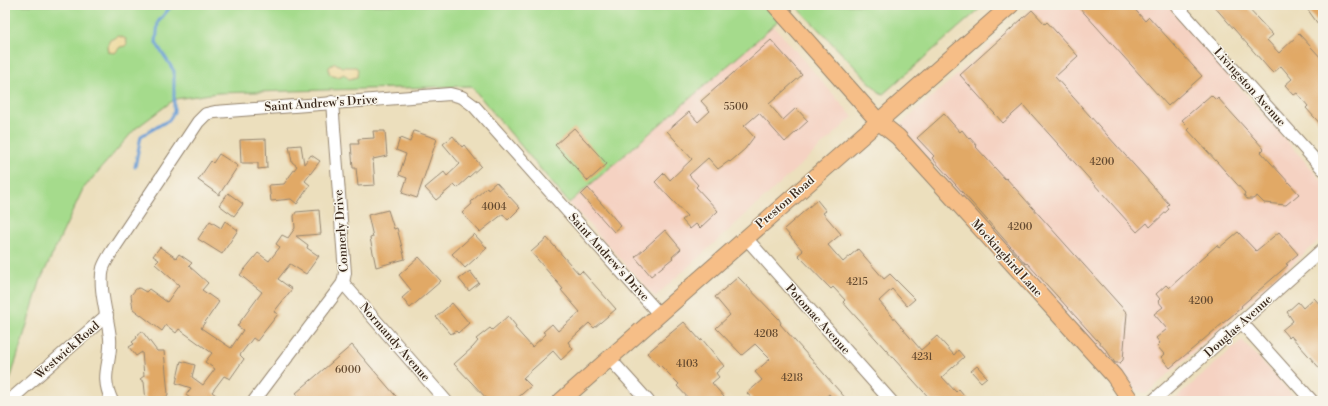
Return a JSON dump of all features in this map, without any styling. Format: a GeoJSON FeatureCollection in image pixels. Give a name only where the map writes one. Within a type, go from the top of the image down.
{"type":"FeatureCollection","features":[{"type":"Feature","properties":{"kind":"main road","name":"Mockingbird Lane"},"geometry":{"type":"LineString","coordinates":[[775,5],[878,121],[891,144],[983,239],[1126,401]]}},
{"type":"Feature","properties":{"kind":"main road","name":"Preston Road"},"geometry":{"type":"LineString","coordinates":[[561,401],[1011,5]]}},
{"type":"Feature","properties":{"kind":"main road","name":"Mockingbird Lane"},"geometry":{"type":"LineString","coordinates":[[1021,281],[1114,376],[1131,401]]}},
{"type":"Feature","properties":{"kind":"street","name":"Livingston Avenue"},"geometry":{"type":"LineString","coordinates":[[1176,5],[1323,169]]}},
{"type":"Feature","properties":{"kind":"street","name":"Saint Andrew's Drive"},"geometry":{"type":"LineString","coordinates":[[112,401],[106,389],[105,377],[110,350],[102,282],[103,267],[112,251],[198,122],[206,114],[215,112],[450,94],[462,97],[479,112],[659,314]]}},
{"type":"Feature","properties":{"kind":"street","name":"Connerly Drive"},"geometry":{"type":"LineString","coordinates":[[254,401],[343,283],[345,274],[332,102]]}},
{"type":"Feature","properties":{"kind":"street","name":"Potomac Avenue"},"geometry":{"type":"LineString","coordinates":[[746,238],[891,401]]}},
{"type":"Feature","properties":{"kind":"street","name":"Douglas Avenue"},"geometry":{"type":"LineString","coordinates":[[1153,401],[1323,249]]}},
{"type":"Feature","properties":{"kind":"street","name":"Normandy Avenue"},"geometry":{"type":"LineString","coordinates":[[343,283],[446,401]]}},
{"type":"Feature","properties":{"kind":"street","name":"Westwick Road"},"geometry":{"type":"LineString","coordinates":[[9,401],[107,315]]}},
{"type":"Feature","properties":{"kind":"street"},"geometry":{"type":"LineString","coordinates":[[1242,323],[1312,401]]}},
{"type":"Feature","properties":{"kind":"street"},"geometry":{"type":"LineString","coordinates":[[610,358],[648,401]]}},
{"type":"Feature","properties":{"kind":"shaded area"},"geometry":{"type":"Polygon","coordinates":[[[1036,5],[1167,5],[1323,182],[1323,237],[1146,394],[1130,387],[899,126],[1036,5]]]}},
{"type":"Feature","properties":{"kind":"shaded area"},"geometry":{"type":"Polygon","coordinates":[[[773,25],[853,117],[655,297],[569,203],[773,25]]]}},
{"type":"Feature","properties":{"kind":"shaded area"},"geometry":{"type":"Polygon","coordinates":[[[1242,340],[1298,401],[1173,401],[1242,340]]]}},
{"type":"Feature","properties":{"kind":"green space"},"geometry":{"type":"Polygon","coordinates":[[[5,5],[795,5],[754,43],[569,203],[471,86],[218,93],[175,99],[135,129],[83,189],[41,279],[10,380],[5,384],[5,5]]]}},
{"type":"Feature","properties":{"kind":"green space"},"geometry":{"type":"Polygon","coordinates":[[[795,5],[984,5],[882,95],[795,5]]]}},
{"type":"Feature","properties":{"kind":"sand"},"geometry":{"type":"Polygon","coordinates":[[[119,36],[126,39],[127,44],[120,47],[115,53],[108,52],[107,46],[110,40],[119,36]]]}},
{"type":"Feature","properties":{"kind":"sand"},"geometry":{"type":"Polygon","coordinates":[[[335,63],[342,67],[356,67],[358,70],[357,77],[349,79],[344,74],[338,77],[333,76],[329,73],[329,67],[335,63]]]}},
{"type":"Feature","properties":{"kind":"building"},"geometry":{"type":"Polygon","coordinates":[[[1077,5],[1131,5],[1145,21],[1149,17],[1202,76],[1168,106],[1077,5]]]}},
{"type":"Feature","properties":{"kind":"building"},"geometry":{"type":"Polygon","coordinates":[[[1213,5],[1245,5],[1273,35],[1267,40],[1279,53],[1299,34],[1323,60],[1323,127],[1306,108],[1308,106],[1297,93],[1294,95],[1285,85],[1292,79],[1281,66],[1273,73],[1213,5]]]}},
{"type":"Feature","properties":{"kind":"building"},"geometry":{"type":"Polygon","coordinates":[[[1317,5],[1323,14],[1323,20],[1318,24],[1308,10],[1317,5]]]}},
{"type":"Feature","properties":{"kind":"building"},"geometry":{"type":"Polygon","coordinates":[[[1032,10],[1045,24],[1047,22],[1078,56],[1055,77],[1169,204],[1167,206],[1169,209],[1150,227],[1147,223],[1137,232],[1023,105],[1003,123],[960,75],[1032,10]]]}},
{"type":"Feature","properties":{"kind":"building"},"geometry":{"type":"Polygon","coordinates":[[[771,40],[802,75],[769,104],[783,120],[796,108],[808,121],[785,142],[759,113],[744,126],[754,137],[745,149],[730,162],[729,161],[718,169],[708,158],[689,175],[698,185],[696,187],[718,211],[700,228],[696,224],[690,229],[682,220],[687,216],[655,182],[664,173],[670,180],[692,159],[667,131],[689,112],[698,122],[710,111],[701,101],[771,40]]]}},
{"type":"Feature","properties":{"kind":"building"},"geometry":{"type":"Polygon","coordinates":[[[1211,95],[1216,100],[1218,98],[1264,149],[1261,152],[1299,194],[1286,205],[1264,203],[1257,196],[1253,199],[1247,199],[1244,195],[1245,193],[1188,130],[1190,128],[1182,120],[1211,95]]]}},
{"type":"Feature","properties":{"kind":"building"},"geometry":{"type":"Polygon","coordinates":[[[944,114],[960,132],[962,130],[969,139],[970,138],[977,146],[976,147],[1005,179],[1006,178],[1127,313],[1123,360],[1120,363],[1115,363],[1107,351],[1027,263],[1026,264],[932,158],[934,156],[917,138],[944,114]]]}},
{"type":"Feature","properties":{"kind":"building"},"geometry":{"type":"Polygon","coordinates":[[[574,128],[607,164],[588,181],[555,145],[574,128]]]}},
{"type":"Feature","properties":{"kind":"building"},"geometry":{"type":"Polygon","coordinates":[[[373,131],[385,131],[387,156],[373,159],[375,185],[358,186],[356,168],[353,168],[351,144],[359,144],[358,139],[374,138],[373,131]]]}},
{"type":"Feature","properties":{"kind":"building"},"geometry":{"type":"Polygon","coordinates":[[[414,131],[437,139],[417,198],[402,193],[407,178],[399,175],[406,154],[396,150],[400,138],[410,142],[414,131]]]}},
{"type":"Feature","properties":{"kind":"building"},"geometry":{"type":"Polygon","coordinates":[[[453,136],[462,147],[464,145],[481,166],[457,188],[454,185],[436,200],[425,188],[444,172],[447,176],[460,164],[443,144],[453,136]]]}},
{"type":"Feature","properties":{"kind":"building"},"geometry":{"type":"Polygon","coordinates":[[[266,139],[267,168],[258,169],[258,163],[241,163],[240,140],[266,139]]]}},
{"type":"Feature","properties":{"kind":"building"},"geometry":{"type":"Polygon","coordinates":[[[301,145],[304,164],[311,155],[320,161],[305,181],[310,185],[297,204],[291,199],[271,201],[269,185],[284,184],[297,166],[292,162],[289,146],[301,145]]]}},
{"type":"Feature","properties":{"kind":"building"},"geometry":{"type":"Polygon","coordinates":[[[219,154],[238,166],[219,195],[198,180],[211,161],[213,163],[219,154]]]}},
{"type":"Feature","properties":{"kind":"building"},"geometry":{"type":"Polygon","coordinates":[[[496,182],[520,208],[508,220],[503,214],[480,232],[462,213],[487,187],[488,189],[496,182]]]}},
{"type":"Feature","properties":{"kind":"building"},"geometry":{"type":"Polygon","coordinates":[[[588,188],[621,226],[614,232],[581,195],[588,188]]]}},
{"type":"Feature","properties":{"kind":"building"},"geometry":{"type":"Polygon","coordinates":[[[228,193],[243,204],[234,216],[219,205],[228,193]]]}},
{"type":"Feature","properties":{"kind":"building"},"geometry":{"type":"Polygon","coordinates":[[[817,200],[826,211],[823,213],[841,234],[828,245],[843,262],[858,249],[884,279],[890,274],[915,299],[907,306],[892,289],[879,301],[921,350],[937,336],[954,355],[958,350],[964,357],[942,377],[956,392],[959,389],[969,401],[932,401],[848,308],[843,302],[845,300],[833,287],[831,289],[798,255],[803,251],[784,229],[817,200]]]}},
{"type":"Feature","properties":{"kind":"building"},"geometry":{"type":"Polygon","coordinates":[[[319,210],[321,234],[296,236],[308,245],[307,248],[319,256],[306,274],[290,264],[278,279],[292,289],[274,312],[278,314],[257,341],[253,338],[240,355],[244,359],[230,379],[224,376],[212,392],[224,401],[194,401],[186,395],[191,388],[176,383],[181,361],[195,365],[192,377],[203,385],[215,369],[205,362],[212,353],[179,329],[176,333],[166,325],[162,331],[133,309],[131,295],[136,289],[139,288],[146,292],[149,289],[167,302],[179,285],[155,264],[159,260],[153,256],[160,247],[176,258],[179,254],[192,263],[189,266],[208,283],[202,290],[219,302],[201,328],[231,348],[243,330],[237,326],[262,292],[240,275],[258,253],[269,261],[280,247],[276,244],[282,235],[288,238],[295,228],[294,216],[296,212],[319,210]]]}},
{"type":"Feature","properties":{"kind":"building"},"geometry":{"type":"Polygon","coordinates":[[[388,210],[394,229],[397,228],[405,259],[376,267],[370,238],[373,237],[368,215],[388,210]]]}},
{"type":"Feature","properties":{"kind":"building"},"geometry":{"type":"Polygon","coordinates":[[[210,221],[221,228],[225,221],[238,230],[222,254],[198,239],[210,221]]]}},
{"type":"Feature","properties":{"kind":"building"},"geometry":{"type":"Polygon","coordinates":[[[665,230],[681,249],[672,257],[673,258],[651,276],[635,257],[665,230]]]}},
{"type":"Feature","properties":{"kind":"building"},"geometry":{"type":"Polygon","coordinates":[[[1238,232],[1256,251],[1279,232],[1298,254],[1286,264],[1288,265],[1241,306],[1242,307],[1170,368],[1161,357],[1164,354],[1157,346],[1160,343],[1156,338],[1167,329],[1154,314],[1163,307],[1158,301],[1160,299],[1156,294],[1166,285],[1169,288],[1217,245],[1219,248],[1238,232]]]}},
{"type":"Feature","properties":{"kind":"building"},"geometry":{"type":"Polygon","coordinates":[[[474,234],[487,248],[465,268],[452,254],[474,234]]]}},
{"type":"Feature","properties":{"kind":"building"},"geometry":{"type":"Polygon","coordinates":[[[547,238],[579,274],[582,271],[616,309],[594,328],[589,323],[568,342],[573,349],[561,360],[553,351],[523,378],[531,386],[514,401],[489,401],[454,364],[473,347],[478,341],[476,339],[490,328],[492,330],[508,316],[516,326],[515,328],[532,347],[546,334],[543,332],[552,324],[558,331],[580,312],[561,290],[563,289],[531,252],[547,238]]]}},
{"type":"Feature","properties":{"kind":"building"},"geometry":{"type":"Polygon","coordinates":[[[419,257],[441,281],[410,308],[402,298],[411,290],[399,275],[419,257]]]}},
{"type":"Feature","properties":{"kind":"building"},"geometry":{"type":"Polygon","coordinates":[[[470,271],[479,283],[469,291],[459,279],[470,271]]]}},
{"type":"Feature","properties":{"kind":"building"},"geometry":{"type":"Polygon","coordinates":[[[738,277],[779,319],[780,324],[848,401],[836,401],[829,394],[821,401],[754,401],[747,393],[762,380],[755,372],[770,359],[755,344],[742,355],[716,328],[730,315],[715,297],[738,277]]]}},
{"type":"Feature","properties":{"kind":"building"},"geometry":{"type":"Polygon","coordinates":[[[1314,298],[1323,308],[1323,372],[1291,336],[1289,338],[1282,330],[1293,321],[1287,312],[1298,302],[1303,308],[1314,298]]]}},
{"type":"Feature","properties":{"kind":"building"},"geometry":{"type":"Polygon","coordinates":[[[452,303],[469,323],[458,333],[456,331],[451,334],[436,317],[452,303]]]}},
{"type":"Feature","properties":{"kind":"building"},"geometry":{"type":"Polygon","coordinates":[[[684,322],[701,341],[702,339],[724,366],[716,373],[719,377],[712,383],[724,397],[720,401],[691,401],[677,386],[679,384],[647,353],[684,322]]]}},
{"type":"Feature","properties":{"kind":"building"},"geometry":{"type":"Polygon","coordinates":[[[142,331],[157,351],[164,351],[168,394],[165,401],[146,401],[144,382],[140,379],[144,376],[142,352],[136,356],[129,347],[134,344],[132,342],[142,331]]]}},
{"type":"Feature","properties":{"kind":"building"},"geometry":{"type":"Polygon","coordinates":[[[352,345],[400,401],[302,401],[296,393],[352,345]]]}},
{"type":"Feature","properties":{"kind":"building"},"geometry":{"type":"Polygon","coordinates":[[[977,366],[987,377],[981,382],[971,371],[977,366]]]}},
{"type":"Feature","properties":{"kind":"waterway"},"geometry":{"type":"LineString","coordinates":[[135,167],[141,136],[169,120],[174,112],[174,71],[156,43],[158,22],[172,5]]}}]}
